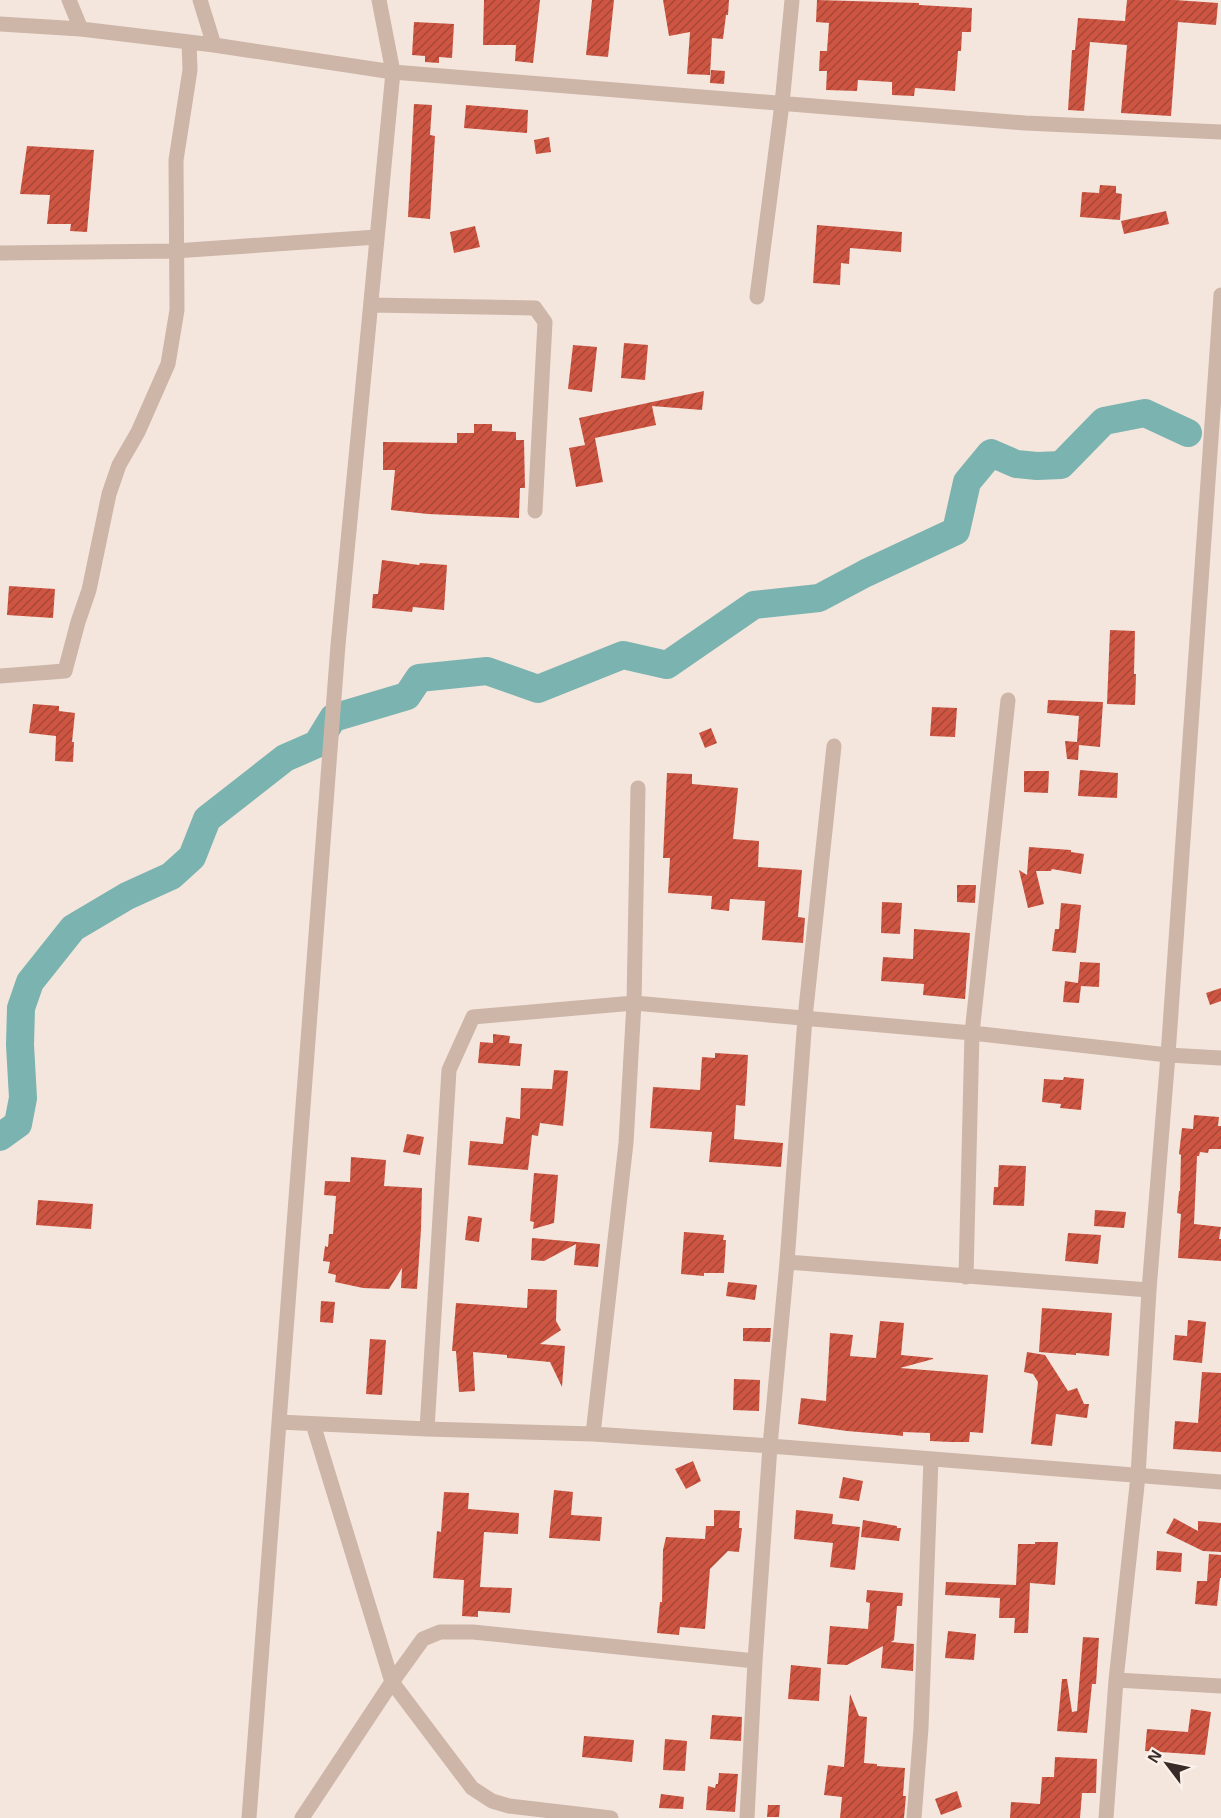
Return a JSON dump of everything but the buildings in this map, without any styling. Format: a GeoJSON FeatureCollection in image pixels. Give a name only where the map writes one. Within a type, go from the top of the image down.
{"type":"FeatureCollection","features":[{"type":"Feature","properties":{"kind":"street"},"geometry":{"type":"LineString","coordinates":[[69,0],[81,29]]}},
{"type":"Feature","properties":{"kind":"street"},"geometry":{"type":"LineString","coordinates":[[200,0],[214,45]]}},
{"type":"Feature","properties":{"kind":"street"},"geometry":{"type":"LineString","coordinates":[[249,1818],[338,645],[393,72],[379,0]]}},
{"type":"Feature","properties":{"kind":"street"},"geometry":{"type":"LineString","coordinates":[[758,297],[782,104],[792,0]]}},
{"type":"Feature","properties":{"kind":"street"},"geometry":{"type":"LineString","coordinates":[[0,24],[81,29],[214,45],[393,72],[1025,123],[1221,132]]}},
{"type":"Feature","properties":{"kind":"street"},"geometry":{"type":"LineString","coordinates":[[0,676],[65,671],[89,590],[109,494],[119,465],[138,432],[168,364],[177,310],[176,160],[190,70],[189,42]]}},
{"type":"Feature","properties":{"kind":"street"},"geometry":{"type":"LineString","coordinates":[[0,253],[175,251],[377,237]]}},
{"type":"Feature","properties":{"kind":"street"},"geometry":{"type":"LineString","coordinates":[[1106,1818],[1116,1680],[1138,1476],[1149,1290],[1168,1055],[1221,295]]}},
{"type":"Feature","properties":{"kind":"street"},"geometry":{"type":"LineString","coordinates":[[370,305],[535,309],[545,322],[535,511]]}},
{"type":"Feature","properties":{"kind":"street"},"geometry":{"type":"LineString","coordinates":[[966,1277],[972,1033],[1008,700]]}},
{"type":"Feature","properties":{"kind":"street"},"geometry":{"type":"LineString","coordinates":[[747,1818],[770,1446],[787,1262],[805,1018],[834,746]]}},
{"type":"Feature","properties":{"kind":"street"},"geometry":{"type":"LineString","coordinates":[[593,1434],[626,1143],[634,1002],[638,788]]}},
{"type":"Feature","properties":{"kind":"street"},"geometry":{"type":"LineString","coordinates":[[428,1429],[449,1070],[472,1017],[634,1002],[972,1033],[1168,1055],[1221,1058]]}},
{"type":"Feature","properties":{"kind":"street"},"geometry":{"type":"LineString","coordinates":[[787,1262],[1149,1290]]}},
{"type":"Feature","properties":{"kind":"street"},"geometry":{"type":"LineString","coordinates":[[279,1422],[593,1434],[1221,1482]]}},
{"type":"Feature","properties":{"kind":"street"},"geometry":{"type":"LineString","coordinates":[[313,1424],[392,1682],[471,1788],[492,1801],[509,1806],[611,1818]]}},
{"type":"Feature","properties":{"kind":"street"},"geometry":{"type":"LineString","coordinates":[[914,1818],[921,1728],[931,1459]]}},
{"type":"Feature","properties":{"kind":"street"},"geometry":{"type":"LineString","coordinates":[[302,1818],[423,1639],[440,1632],[473,1632],[755,1661]]}},
{"type":"Feature","properties":{"kind":"street"},"geometry":{"type":"LineString","coordinates":[[1116,1680],[1221,1686]]}},
{"type":"Feature","properties":{"kind":"waterway"},"geometry":{"type":"LineString","coordinates":[[0,1137],[18,1124],[23,1098],[20,1045],[21,1008],[30,982],[73,928],[127,896],[171,876],[192,857],[207,819],[285,758],[317,744],[333,718],[407,696],[419,678],[487,671],[538,689],[623,655],[667,665],[754,605],[819,598],[866,573],[956,531],[967,482],[991,453],[1016,464],[1061,465],[1104,421],[1145,413],[1188,433]]}}]}
